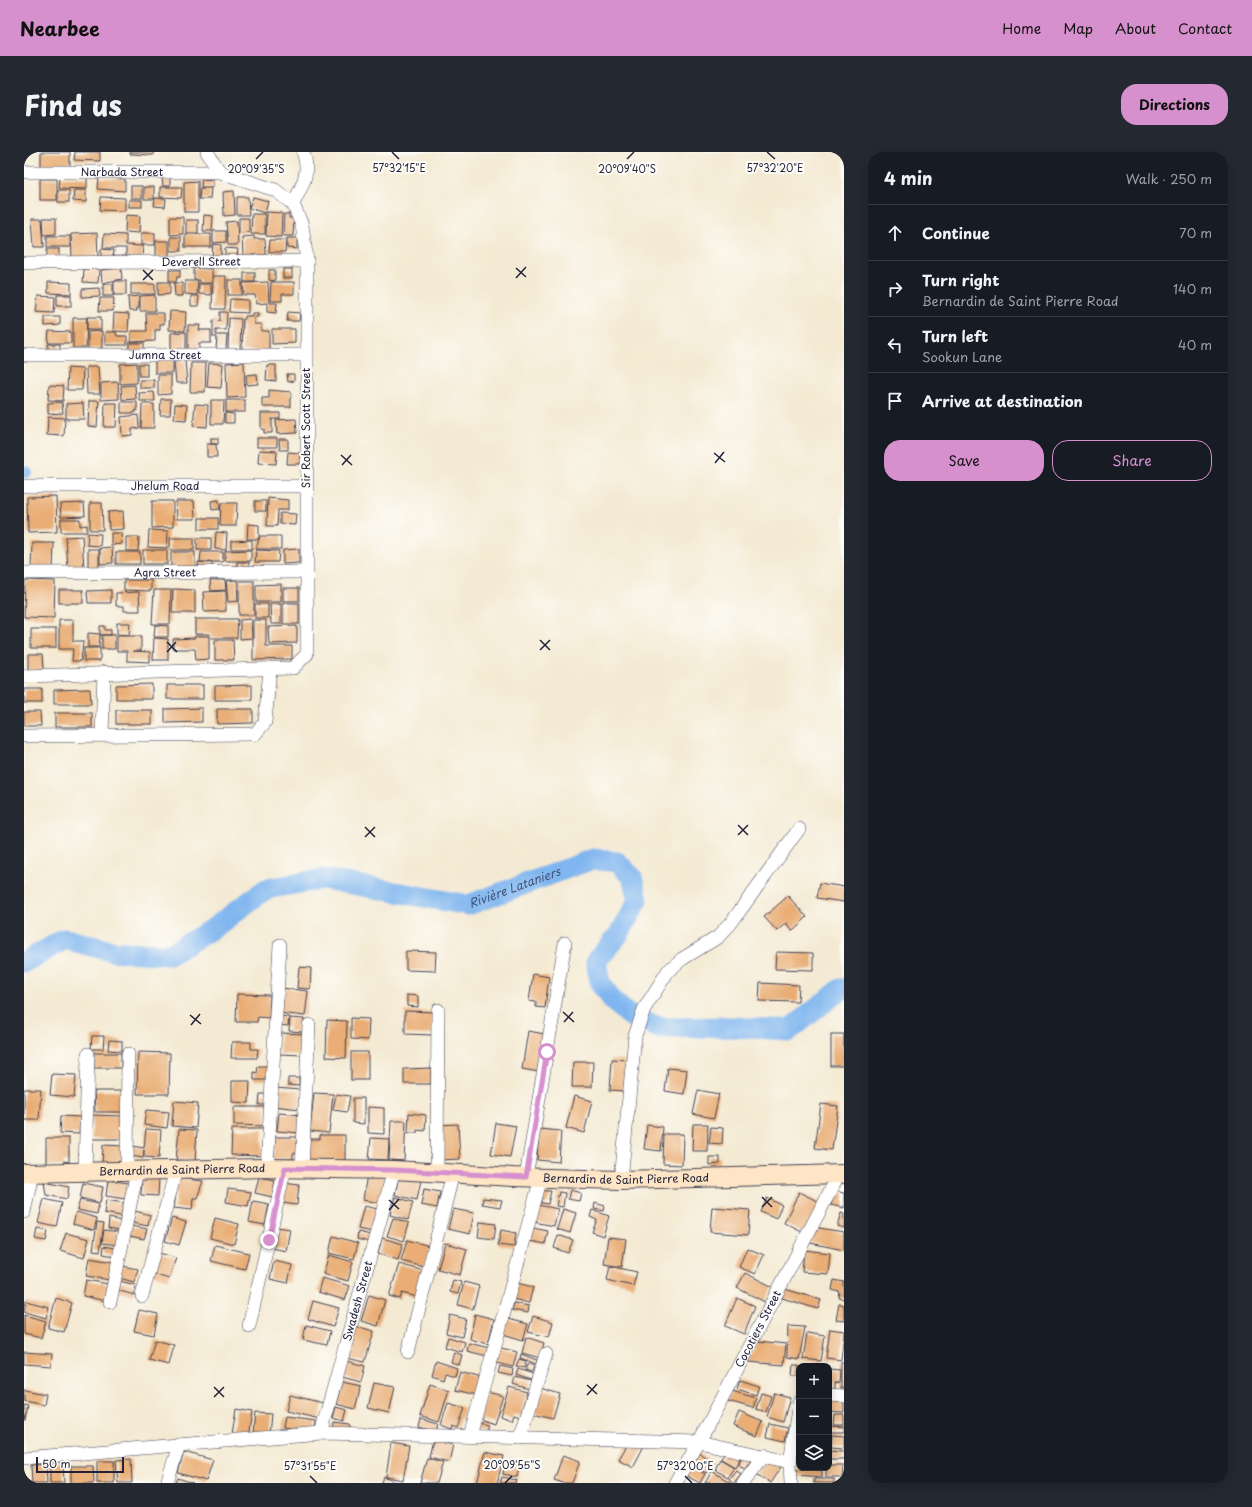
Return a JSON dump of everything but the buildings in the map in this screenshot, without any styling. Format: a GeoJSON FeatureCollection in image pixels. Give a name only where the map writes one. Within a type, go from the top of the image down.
{"type":"FeatureCollection","features":[{"type":"Feature","properties":{"kind":"main road","name":"Bernardin de Saint Pierre Road"},"geometry":{"type":"LineString","coordinates":[[28,1173],[285,1168],[394,1170],[621,1180],[841,1174]]}},
{"type":"Feature","properties":{"kind":"street"},"geometry":{"type":"LineString","coordinates":[[207,152],[220,172]]}},
{"type":"Feature","properties":{"kind":"street"},"geometry":{"type":"LineString","coordinates":[[293,204],[306,176],[306,158],[303,152]]}},
{"type":"Feature","properties":{"kind":"street","name":"Narbada Street"},"geometry":{"type":"LineString","coordinates":[[24,172],[220,172],[275,190],[293,204]]}},
{"type":"Feature","properties":{"kind":"street","name":"Sir Robert Scott Street"},"geometry":{"type":"LineString","coordinates":[[270,669],[293,668],[307,654],[307,261],[302,225],[293,204]]}},
{"type":"Feature","properties":{"kind":"street","name":"Deverell Street"},"geometry":{"type":"LineString","coordinates":[[24,263],[307,261]]}},
{"type":"Feature","properties":{"kind":"street","name":"Jumna Street"},"geometry":{"type":"LineString","coordinates":[[24,355],[306,355]]}},
{"type":"Feature","properties":{"kind":"street","name":"Jhelum Road"},"geometry":{"type":"LineString","coordinates":[[24,486],[306,486]]}},
{"type":"Feature","properties":{"kind":"street","name":"Agra Street"},"geometry":{"type":"LineString","coordinates":[[24,573],[306,572]]}},
{"type":"Feature","properties":{"kind":"street"},"geometry":{"type":"LineString","coordinates":[[24,676],[104,672],[270,669],[264,722],[255,734],[24,736]]}},
{"type":"Feature","properties":{"kind":"street"},"geometry":{"type":"LineString","coordinates":[[102,736],[104,672]]}},
{"type":"Feature","properties":{"kind":"street"},"geometry":{"type":"LineString","coordinates":[[621,1180],[635,1036],[644,1009],[668,971],[682,959],[718,937],[731,923],[799,829]]}},
{"type":"Feature","properties":{"kind":"street"},"geometry":{"type":"LineString","coordinates":[[470,1436],[533,1177],[565,943]]}},
{"type":"Feature","properties":{"kind":"street"},"geometry":{"type":"LineString","coordinates":[[280,945],[285,1168]]}},
{"type":"Feature","properties":{"kind":"street"},"geometry":{"type":"LineString","coordinates":[[408,1352],[445,1173],[438,1010]]}},
{"type":"Feature","properties":{"kind":"street"},"geometry":{"type":"LineString","coordinates":[[249,1326],[285,1168],[308,1025]]}},
{"type":"Feature","properties":{"kind":"street"},"geometry":{"type":"LineString","coordinates":[[86,1172],[88,1054]]}},
{"type":"Feature","properties":{"kind":"street"},"geometry":{"type":"LineString","coordinates":[[110,1302],[132,1171],[128,1054]]}},
{"type":"Feature","properties":{"kind":"street"},"geometry":{"type":"LineString","coordinates":[[142,1296],[176,1170]]}},
{"type":"Feature","properties":{"kind":"street","name":"Swadesh Street"},"geometry":{"type":"LineString","coordinates":[[321,1433],[394,1170]]}},
{"type":"Feature","properties":{"kind":"street"},"geometry":{"type":"LineString","coordinates":[[24,1212],[28,1173]]}},
{"type":"Feature","properties":{"kind":"street","name":"Cocotiers Street"},"geometry":{"type":"LineString","coordinates":[[675,1483],[699,1442],[841,1174]]}},
{"type":"Feature","properties":{"kind":"street"},"geometry":{"type":"LineString","coordinates":[[520,1438],[546,1354]]}},
{"type":"Feature","properties":{"kind":"street"},"geometry":{"type":"LineString","coordinates":[[832,1396],[844,1396]]}},
{"type":"Feature","properties":{"kind":"street"},"geometry":{"type":"LineString","coordinates":[[791,1483],[790,1462],[796,1422]]}},
{"type":"Feature","properties":{"kind":"street"},"geometry":{"type":"LineString","coordinates":[[24,1458],[321,1433],[699,1442],[764,1455],[790,1462]]}},
{"type":"Feature","properties":{"kind":"street"},"geometry":{"type":"LineString","coordinates":[[167,1483],[179,1445]]}},
{"type":"Feature","properties":{"kind":"street"},"geometry":{"type":"LineString","coordinates":[[744,1483],[764,1455]]}},
{"type":"Feature","properties":{"kind":"waterway","name":"Rivière Lataniers"},"geometry":{"type":"LineString","coordinates":[[24,962],[65,939],[111,951],[169,955],[215,927],[266,889],[323,879],[468,905],[593,859],[617,862],[632,877],[638,900],[619,934],[596,961],[600,983],[613,1001],[630,1016],[659,1028],[733,1027],[790,1030],[841,989],[844,989]]}},
{"type":"Feature","properties":{"kind":"route"},"geometry":{"type":"LineString","coordinates":[[269,1240],[285,1168],[394,1170],[526,1177],[547,1052]]}}]}
